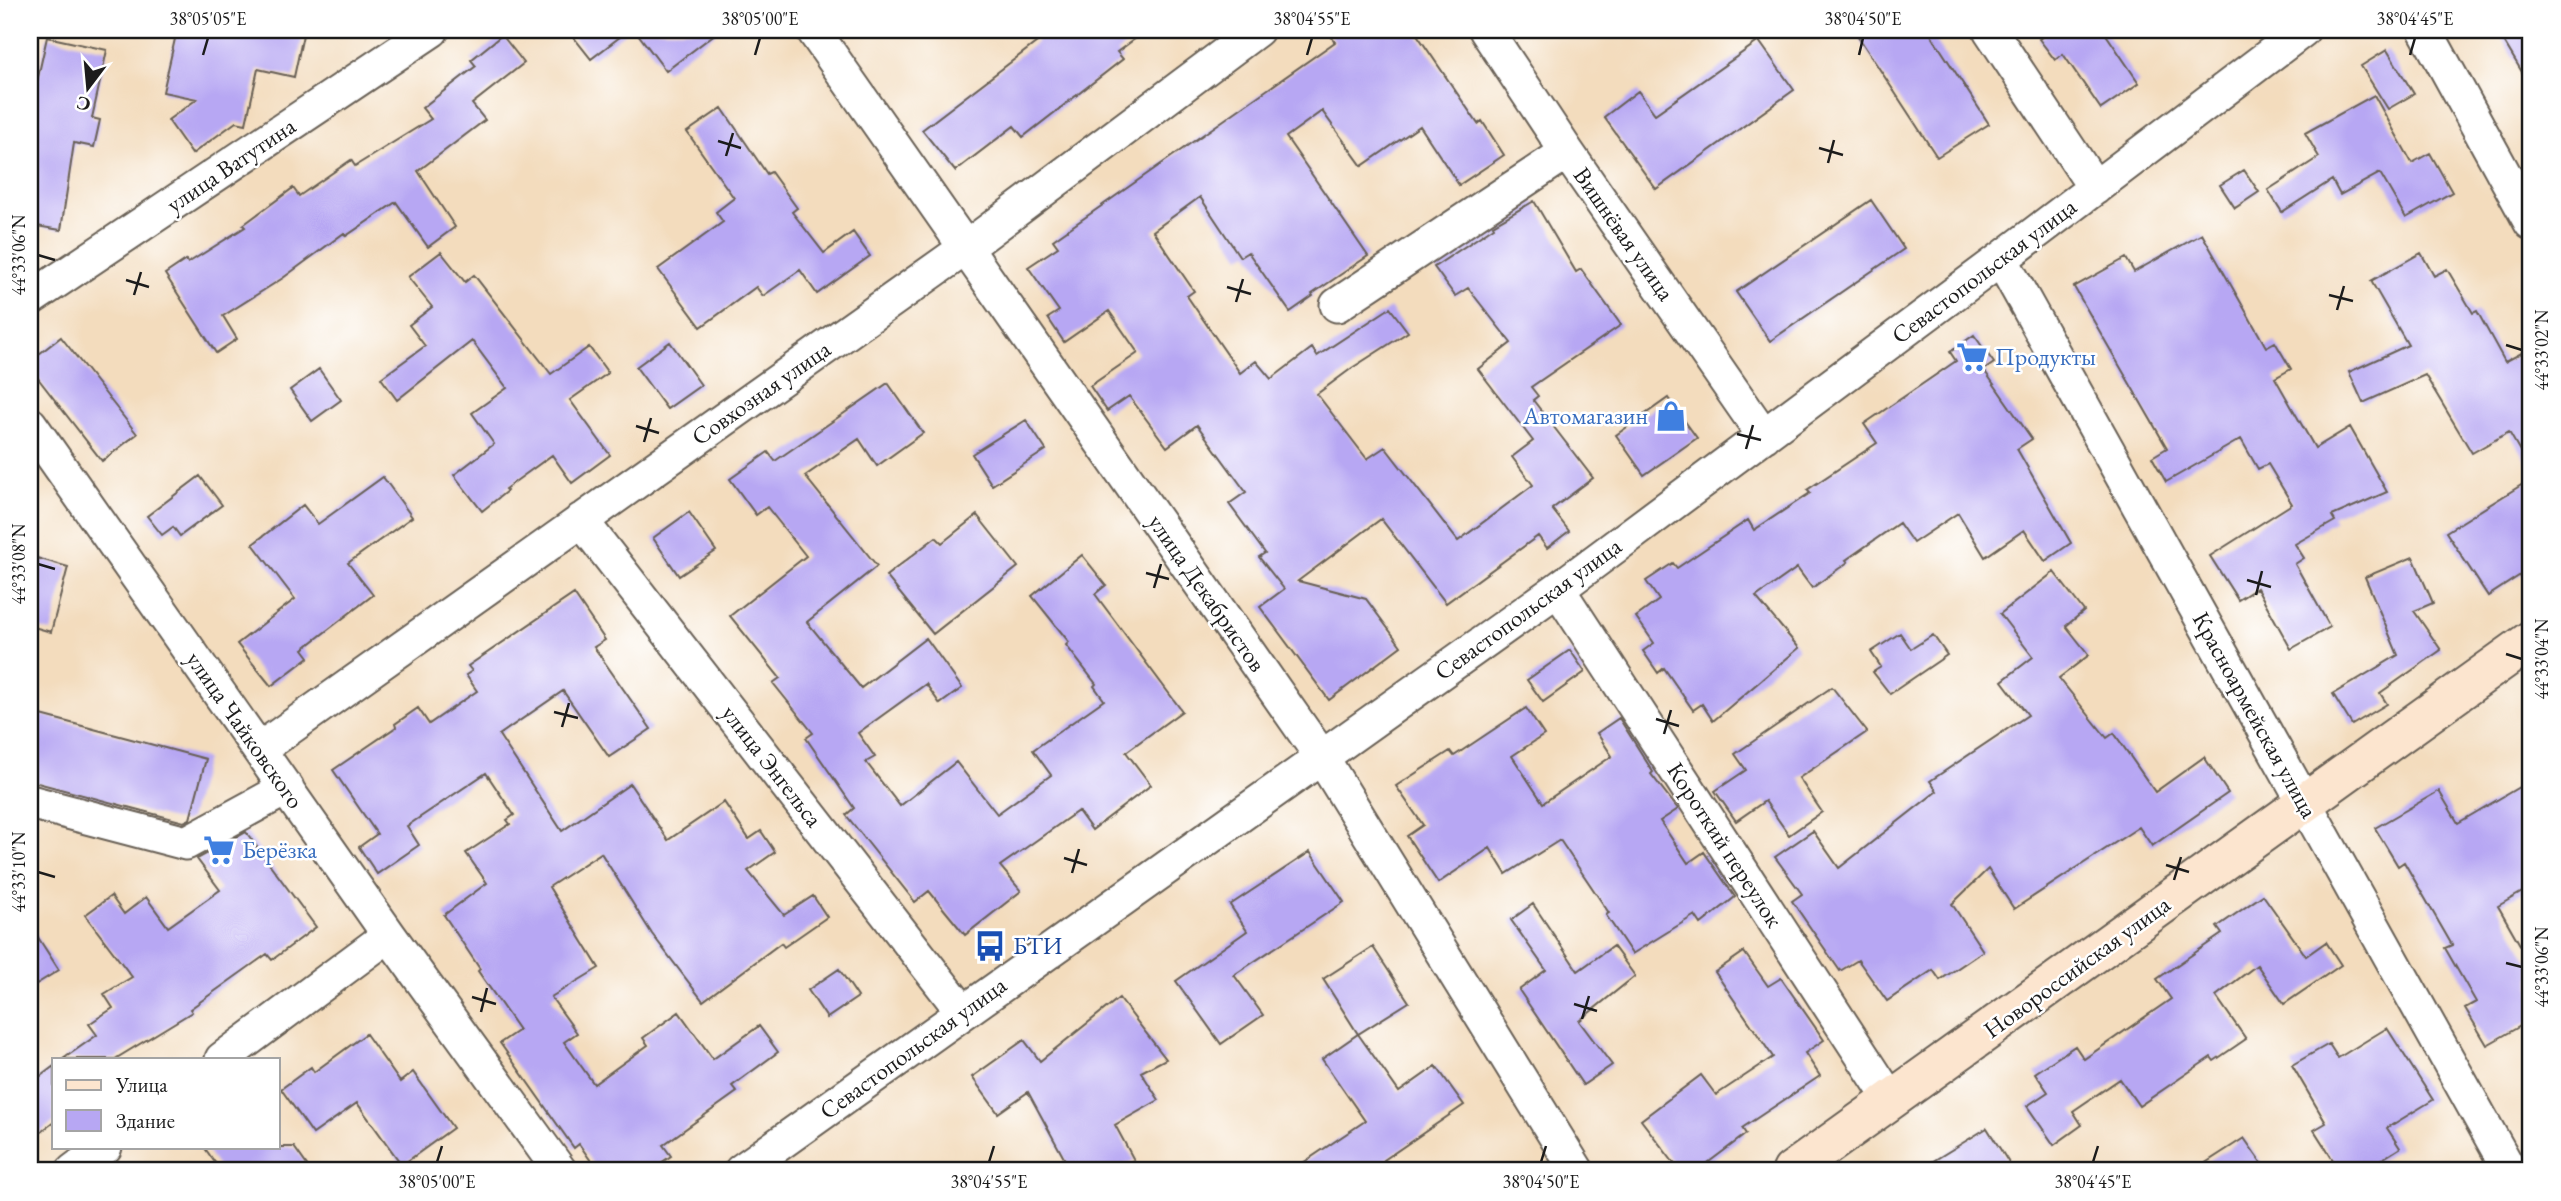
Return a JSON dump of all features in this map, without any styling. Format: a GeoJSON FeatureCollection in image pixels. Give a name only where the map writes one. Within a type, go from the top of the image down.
{"type":"FeatureCollection","features":[{"type":"Feature","properties":{"kind":"street","name":"улица Ватутина"},"geometry":{"type":"LineString","coordinates":[[30,299],[432,30]]}},
{"type":"Feature","properties":{"kind":"street","name":"улица Декабристов"},"geometry":{"type":"LineString","coordinates":[[813,30],[1321,757],[1577,1171]]}},
{"type":"Feature","properties":{"kind":"street","name":"Совхозная улица"},"geometry":{"type":"LineString","coordinates":[[260,749],[967,247],[1257,30]]}},
{"type":"Feature","properties":{"kind":"street","name":"Вишнёвая улица"},"geometry":{"type":"LineString","coordinates":[[1486,30],[1764,436]]}},
{"type":"Feature","properties":{"kind":"street"},"geometry":{"type":"LineString","coordinates":[[1990,30],[2095,188]]}},
{"type":"Feature","properties":{"kind":"street","name":"Севастопольская улица"},"geometry":{"type":"LineString","coordinates":[[741,1171],[1558,589],[2001,260],[2303,30]]}},
{"type":"Feature","properties":{"kind":"street"},"geometry":{"type":"LineString","coordinates":[[2425,30],[2531,223]]}},
{"type":"Feature","properties":{"kind":"street"},"geometry":{"type":"LineString","coordinates":[[1337,305],[1567,152]]}},
{"type":"Feature","properties":{"kind":"street","name":"Красноармейская улица"},"geometry":{"type":"LineString","coordinates":[[2001,260],[2510,1171]]}},
{"type":"Feature","properties":{"kind":"street","name":"улица Чайковского"},"geometry":{"type":"LineString","coordinates":[[30,424],[388,935],[560,1171]]}},
{"type":"Feature","properties":{"kind":"street","name":"улица Энгельса"},"geometry":{"type":"LineString","coordinates":[[581,520],[963,1012]]}},
{"type":"Feature","properties":{"kind":"street","name":"Короткий переулок"},"geometry":{"type":"LineString","coordinates":[[1558,589],[1891,1100]]}},
{"type":"Feature","properties":{"kind":"street","name":"Новороссийская улица"},"geometry":{"type":"LineString","coordinates":[[1792,1171],[2531,640]]}},
{"type":"Feature","properties":{"kind":"street"},"geometry":{"type":"LineString","coordinates":[[30,802],[186,843],[287,788]]}},
{"type":"Feature","properties":{"kind":"street"},"geometry":{"type":"LineString","coordinates":[[223,1058],[388,935]]}},
{"type":"Feature","properties":{"kind":"street"},"geometry":{"type":"LineString","coordinates":[[73,1171],[105,1148]]}},
{"type":"Feature","properties":{"kind":"building"},"geometry":{"type":"Polygon","coordinates":[[[177,30],[304,30],[294,77],[258,69],[246,124],[236,122],[192,154],[168,120],[197,99],[163,92],[177,30]]]}},
{"type":"Feature","properties":{"kind":"building"},"geometry":{"type":"Polygon","coordinates":[[[568,30],[629,30],[591,59],[568,30]]]}},
{"type":"Feature","properties":{"kind":"building"},"geometry":{"type":"Polygon","coordinates":[[[635,30],[720,30],[666,71],[635,30]]]}},
{"type":"Feature","properties":{"kind":"building"},"geometry":{"type":"Polygon","coordinates":[[[1028,30],[1147,30],[1117,52],[1123,59],[1023,137],[1014,126],[955,171],[922,130],[1037,42],[1028,30]]]}},
{"type":"Feature","properties":{"kind":"building"},"geometry":{"type":"Polygon","coordinates":[[[1327,30],[1414,30],[1478,124],[1482,121],[1504,155],[1459,185],[1420,126],[1362,166],[1322,111],[1286,137],[1368,256],[1290,312],[1248,252],[1240,257],[1200,197],[1153,231],[1194,291],[1187,296],[1240,373],[1256,361],[1271,379],[1312,348],[1317,356],[1390,308],[1408,332],[1317,394],[1367,459],[1385,447],[1458,541],[1533,485],[1512,457],[1533,441],[1478,369],[1511,343],[1468,288],[1455,296],[1434,267],[1494,227],[1493,225],[1534,201],[1576,272],[1581,269],[1621,325],[1531,387],[1538,396],[1533,400],[1593,478],[1552,509],[1569,531],[1547,548],[1538,536],[1446,603],[1381,519],[1298,581],[1366,599],[1401,646],[1329,700],[1260,607],[1284,589],[1259,557],[1265,553],[1229,504],[1246,492],[1197,425],[1167,447],[1129,396],[1107,411],[1090,386],[1138,353],[1109,311],[1064,342],[1048,318],[1059,311],[1028,267],[1058,247],[1053,240],[1335,42],[1327,30]]]}},
{"type":"Feature","properties":{"kind":"building"},"geometry":{"type":"Polygon","coordinates":[[[1854,30],[1928,30],[1989,124],[1937,157],[1854,30]]]}},
{"type":"Feature","properties":{"kind":"building"},"geometry":{"type":"Polygon","coordinates":[[[2046,30],[2103,30],[2139,83],[2101,109],[2063,54],[2055,60],[2039,39],[2048,33],[2046,30]]]}},
{"type":"Feature","properties":{"kind":"building"},"geometry":{"type":"Polygon","coordinates":[[[2497,30],[2531,30],[2531,87],[2497,30]]]}},
{"type":"Feature","properties":{"kind":"building"},"geometry":{"type":"Polygon","coordinates":[[[502,35],[524,63],[472,104],[485,120],[418,171],[455,227],[428,247],[396,202],[346,236],[344,233],[283,278],[223,316],[237,339],[216,353],[165,274],[186,260],[188,263],[245,227],[243,225],[293,188],[299,196],[351,160],[355,166],[431,119],[422,108],[476,66],[471,60],[502,35]]]}},
{"type":"Feature","properties":{"kind":"building"},"geometry":{"type":"Polygon","coordinates":[[[47,37],[107,50],[92,118],[100,120],[94,147],[74,143],[61,230],[30,225],[30,113],[47,37]]]}},
{"type":"Feature","properties":{"kind":"building"},"geometry":{"type":"Polygon","coordinates":[[[1759,41],[1794,90],[1656,189],[1604,117],[1638,91],[1655,114],[1759,41]]]}},
{"type":"Feature","properties":{"kind":"building"},"geometry":{"type":"Polygon","coordinates":[[[2387,50],[2414,94],[2388,109],[2361,66],[2387,50]]]}},
{"type":"Feature","properties":{"kind":"building"},"geometry":{"type":"Polygon","coordinates":[[[2374,95],[2412,163],[2430,153],[2452,192],[2406,218],[2380,173],[2340,195],[2332,180],[2282,212],[2268,190],[2319,157],[2305,133],[2374,95]]]}},
{"type":"Feature","properties":{"kind":"building"},"geometry":{"type":"Polygon","coordinates":[[[722,108],[767,174],[771,172],[797,208],[792,212],[824,253],[853,232],[870,256],[817,294],[800,270],[763,296],[756,287],[701,327],[658,269],[723,222],[716,212],[734,198],[687,132],[722,108]]]}},
{"type":"Feature","properties":{"kind":"building"},"geometry":{"type":"Polygon","coordinates":[[[2244,170],[2259,192],[2235,208],[2220,185],[2244,170]]]}},
{"type":"Feature","properties":{"kind":"building"},"geometry":{"type":"Polygon","coordinates":[[[1871,200],[1904,249],[1770,341],[1736,292],[1871,200]]]}},
{"type":"Feature","properties":{"kind":"building"},"geometry":{"type":"Polygon","coordinates":[[[2202,234],[2266,347],[2275,342],[2291,369],[2275,378],[2315,448],[2350,427],[2387,492],[2332,516],[2335,521],[2295,544],[2304,558],[2295,564],[2330,627],[2291,649],[2257,588],[2238,600],[2210,556],[2292,504],[2268,464],[2258,469],[2241,439],[2166,482],[2152,457],[2167,448],[2074,287],[2126,258],[2134,272],[2202,234]]]}},
{"type":"Feature","properties":{"kind":"building"},"geometry":{"type":"Polygon","coordinates":[[[441,252],[465,282],[474,275],[551,374],[589,347],[608,373],[570,400],[610,455],[572,483],[552,455],[505,489],[507,491],[482,511],[454,475],[494,444],[472,413],[507,388],[472,341],[397,400],[381,378],[425,346],[409,325],[432,307],[408,277],[441,252]]]}},
{"type":"Feature","properties":{"kind":"building"},"geometry":{"type":"Polygon","coordinates":[[[2421,253],[2434,276],[2447,269],[2473,313],[2477,311],[2505,362],[2531,348],[2531,470],[2509,432],[2472,453],[2425,375],[2363,403],[2349,372],[2408,345],[2371,281],[2421,253]]]}},
{"type":"Feature","properties":{"kind":"building"},"geometry":{"type":"Polygon","coordinates":[[[1974,335],[1994,363],[1984,370],[2032,439],[2017,449],[2071,543],[2045,561],[2024,530],[1985,557],[1958,513],[1913,543],[1899,523],[1812,588],[1797,568],[1756,597],[1799,648],[1713,721],[1702,704],[1693,710],[1664,668],[1658,673],[1643,651],[1654,643],[1636,617],[1659,600],[1646,581],[1673,563],[1677,568],[1748,520],[1754,530],[1810,493],[1807,490],[1877,443],[1864,424],[1956,361],[1950,352],[1974,335]]]}},
{"type":"Feature","properties":{"kind":"building"},"geometry":{"type":"Polygon","coordinates":[[[61,337],[137,434],[102,461],[30,368],[30,361],[61,337]]]}},
{"type":"Feature","properties":{"kind":"building"},"geometry":{"type":"Polygon","coordinates":[[[670,342],[701,385],[667,409],[636,367],[670,342]]]}},
{"type":"Feature","properties":{"kind":"building"},"geometry":{"type":"Polygon","coordinates":[[[319,369],[341,400],[312,421],[290,390],[319,369]]]}},
{"type":"Feature","properties":{"kind":"building"},"geometry":{"type":"Polygon","coordinates":[[[888,383],[923,433],[877,466],[859,439],[805,476],[877,566],[807,622],[861,688],[926,638],[962,688],[940,704],[926,684],[858,733],[875,757],[866,762],[900,806],[956,762],[997,814],[1051,775],[1033,750],[1104,700],[1094,686],[1096,684],[1066,645],[1069,642],[1032,596],[1082,555],[1106,585],[1095,594],[1182,711],[1126,752],[1151,785],[1092,830],[1078,811],[1000,866],[1021,891],[965,935],[929,891],[915,902],[846,815],[854,808],[806,738],[813,733],[773,683],[780,678],[730,616],[806,556],[767,507],[756,515],[730,479],[768,452],[775,461],[888,383]]]}},
{"type":"Feature","properties":{"kind":"building"},"geometry":{"type":"Polygon","coordinates":[[[1668,398],[1697,438],[1644,475],[1616,435],[1668,398]]]}},
{"type":"Feature","properties":{"kind":"building"},"geometry":{"type":"Polygon","coordinates":[[[1026,420],[1046,450],[992,485],[972,454],[1026,420]]]}},
{"type":"Feature","properties":{"kind":"building"},"geometry":{"type":"Polygon","coordinates":[[[200,476],[222,505],[180,536],[173,527],[162,535],[147,516],[200,476]]]}},
{"type":"Feature","properties":{"kind":"building"},"geometry":{"type":"Polygon","coordinates":[[[383,477],[412,517],[348,563],[373,595],[303,649],[309,657],[271,686],[237,644],[295,599],[253,544],[303,505],[318,524],[383,477]]]}},
{"type":"Feature","properties":{"kind":"building"},"geometry":{"type":"Polygon","coordinates":[[[2531,479],[2531,568],[2488,596],[2446,532],[2531,479]]]}},
{"type":"Feature","properties":{"kind":"building"},"geometry":{"type":"Polygon","coordinates":[[[689,512],[716,551],[679,576],[653,538],[689,512]]]}},
{"type":"Feature","properties":{"kind":"building"},"geometry":{"type":"Polygon","coordinates":[[[977,515],[1018,567],[933,634],[886,576],[936,537],[942,543],[977,515]]]}},
{"type":"Feature","properties":{"kind":"building"},"geometry":{"type":"Polygon","coordinates":[[[30,556],[68,567],[51,632],[30,626],[30,556]]]}},
{"type":"Feature","properties":{"kind":"building"},"geometry":{"type":"Polygon","coordinates":[[[2413,557],[2433,603],[2414,611],[2441,650],[2380,693],[2387,704],[2352,725],[2333,694],[2398,655],[2365,577],[2413,557]]]}},
{"type":"Feature","properties":{"kind":"building"},"geometry":{"type":"Polygon","coordinates":[[[2054,572],[2084,611],[2066,626],[2089,655],[2059,678],[2107,738],[2114,733],[2155,792],[2204,757],[2228,793],[2152,846],[2139,827],[2014,909],[1988,869],[1952,904],[1983,951],[1940,980],[1933,970],[1887,1001],[1858,960],[1840,971],[1792,901],[1802,894],[1775,857],[1813,831],[1839,868],[1937,791],[1930,781],[2028,715],[2002,681],[2033,657],[2000,614],[2054,572]]]}},
{"type":"Feature","properties":{"kind":"building"},"geometry":{"type":"Polygon","coordinates":[[[574,594],[605,640],[594,647],[651,729],[609,757],[563,691],[499,735],[562,831],[630,784],[668,840],[724,802],[749,839],[761,831],[775,852],[748,871],[784,915],[813,896],[827,917],[784,947],[781,943],[703,1001],[652,934],[601,853],[549,887],[599,968],[551,997],[577,1033],[564,1042],[594,1084],[648,1045],[643,1038],[679,1012],[713,1059],[759,1026],[778,1052],[732,1086],[737,1092],[663,1145],[671,1156],[649,1171],[598,1171],[579,1144],[574,1148],[500,1043],[519,1030],[478,971],[480,969],[444,915],[487,883],[466,853],[510,824],[507,820],[514,815],[486,773],[407,826],[419,845],[377,874],[359,847],[377,834],[333,770],[396,727],[395,724],[418,708],[429,724],[477,691],[466,675],[472,671],[468,666],[574,594]]]}},
{"type":"Feature","properties":{"kind":"building"},"geometry":{"type":"Polygon","coordinates":[[[1900,633],[1911,649],[1933,635],[1947,655],[1890,694],[1873,672],[1881,667],[1871,652],[1900,633]]]}},
{"type":"Feature","properties":{"kind":"building"},"geometry":{"type":"Polygon","coordinates":[[[1570,650],[1585,672],[1543,702],[1527,680],[1570,650]]]}},
{"type":"Feature","properties":{"kind":"building"},"geometry":{"type":"Polygon","coordinates":[[[1832,687],[1867,732],[1799,778],[1822,812],[1789,835],[1765,801],[1736,821],[1715,791],[1746,770],[1735,754],[1832,687]]]}},
{"type":"Feature","properties":{"kind":"building"},"geometry":{"type":"Polygon","coordinates":[[[1526,708],[1544,735],[1512,756],[1543,803],[1612,756],[1597,733],[1619,718],[1653,772],[1651,774],[1678,809],[1660,821],[1688,863],[1704,852],[1735,897],[1701,924],[1695,915],[1632,954],[1606,915],[1609,913],[1560,840],[1506,874],[1490,848],[1438,883],[1407,836],[1423,825],[1396,786],[1450,751],[1454,756],[1526,708]]]}},
{"type":"Feature","properties":{"kind":"building"},"geometry":{"type":"Polygon","coordinates":[[[30,712],[206,759],[190,819],[184,822],[30,781],[30,712]]]}},
{"type":"Feature","properties":{"kind":"building"},"geometry":{"type":"Polygon","coordinates":[[[2531,780],[2531,887],[2498,906],[2531,964],[2531,1020],[2487,1045],[2465,1008],[2476,1002],[2445,948],[2452,945],[2404,862],[2398,866],[2375,828],[2439,791],[2458,823],[2531,780]]]}},
{"type":"Feature","properties":{"kind":"building"},"geometry":{"type":"Polygon","coordinates":[[[246,832],[316,927],[272,960],[267,954],[190,1009],[192,1012],[117,1058],[64,1058],[97,1035],[89,1024],[113,1008],[104,994],[132,977],[85,915],[111,896],[124,914],[146,897],[168,927],[220,890],[197,859],[246,832]]]}},
{"type":"Feature","properties":{"kind":"building"},"geometry":{"type":"Polygon","coordinates":[[[1310,852],[1344,902],[1234,975],[1263,1015],[1221,1044],[1176,981],[1247,931],[1230,905],[1310,852]]]}},
{"type":"Feature","properties":{"kind":"building"},"geometry":{"type":"Polygon","coordinates":[[[2263,895],[2306,956],[2326,942],[2341,965],[2284,1004],[2257,965],[2216,996],[2246,1039],[2214,1061],[2211,1057],[2139,1106],[2120,1079],[2073,1111],[2082,1125],[2054,1145],[2027,1106],[2048,1092],[2035,1073],[2075,1046],[2084,1059],[2171,999],[2157,979],[2222,934],[2217,927],[2263,895]]]}},
{"type":"Feature","properties":{"kind":"building"},"geometry":{"type":"Polygon","coordinates":[[[1533,904],[1578,971],[1613,946],[1635,976],[1579,1021],[1612,1065],[1583,1085],[1519,990],[1546,970],[1511,920],[1533,904]]]}},
{"type":"Feature","properties":{"kind":"building"},"geometry":{"type":"Polygon","coordinates":[[[30,925],[59,970],[30,988],[30,925]]]}},
{"type":"Feature","properties":{"kind":"building"},"geometry":{"type":"Polygon","coordinates":[[[1373,947],[1409,1002],[1358,1034],[1323,979],[1373,947]]]}},
{"type":"Feature","properties":{"kind":"building"},"geometry":{"type":"Polygon","coordinates":[[[1744,952],[1768,986],[1781,978],[1824,1040],[1805,1053],[1820,1076],[1742,1128],[1746,1134],[1697,1171],[1680,1171],[1641,1120],[1701,1075],[1716,1095],[1773,1057],[1715,972],[1744,952]]]}},
{"type":"Feature","properties":{"kind":"building"},"geometry":{"type":"Polygon","coordinates":[[[839,969],[858,997],[827,1018],[808,990],[839,969]]]}},
{"type":"Feature","properties":{"kind":"building"},"geometry":{"type":"Polygon","coordinates":[[[1119,998],[1166,1059],[1141,1072],[1159,1100],[1115,1125],[1134,1160],[1114,1171],[1071,1171],[1028,1092],[998,1113],[972,1077],[1024,1040],[1040,1061],[1119,998]]]}},
{"type":"Feature","properties":{"kind":"building"},"geometry":{"type":"Polygon","coordinates":[[[2387,1028],[2433,1100],[2387,1128],[2400,1148],[2363,1171],[2340,1171],[2314,1130],[2326,1123],[2292,1065],[2329,1044],[2338,1058],[2387,1028]]]}},
{"type":"Feature","properties":{"kind":"building"},"geometry":{"type":"Polygon","coordinates":[[[366,1034],[400,1082],[413,1072],[453,1128],[402,1165],[357,1103],[313,1134],[281,1089],[311,1067],[314,1072],[366,1034]]]}},
{"type":"Feature","properties":{"kind":"building"},"geometry":{"type":"Polygon","coordinates":[[[1358,1034],[1399,1092],[1436,1066],[1464,1105],[1384,1160],[1392,1171],[1291,1171],[1365,1121],[1322,1059],[1358,1034]]]}},
{"type":"Feature","properties":{"kind":"building"},"geometry":{"type":"Polygon","coordinates":[[[52,1068],[52,1124],[30,1140],[30,1084],[52,1068]]]}},
{"type":"Feature","properties":{"kind":"building"},"geometry":{"type":"Polygon","coordinates":[[[1987,1128],[2014,1171],[1917,1171],[1987,1128]]]}},
{"type":"Feature","properties":{"kind":"building"},"geometry":{"type":"Polygon","coordinates":[[[2244,1138],[2267,1171],[2193,1171],[2244,1138]]]}},
{"type":"Feature","properties":{"kind":"building"},"geometry":{"type":"Polygon","coordinates":[[[294,1147],[311,1171],[221,1171],[205,1148],[294,1147]]]}},
{"type":"Feature","properties":{"kind":"place","name":"Продукты"},"geometry":{"type":"Point","coordinates":[1972,357]}},
{"type":"Feature","properties":{"kind":"place","name":"Автомагазин"},"geometry":{"type":"Point","coordinates":[1671,416]}},
{"type":"Feature","properties":{"kind":"place","name":"Берёзка"},"geometry":{"type":"Point","coordinates":[219,850]}},
{"type":"Feature","properties":{"kind":"place","name":"БТИ"},"geometry":{"type":"Point","coordinates":[990,946]}}]}
